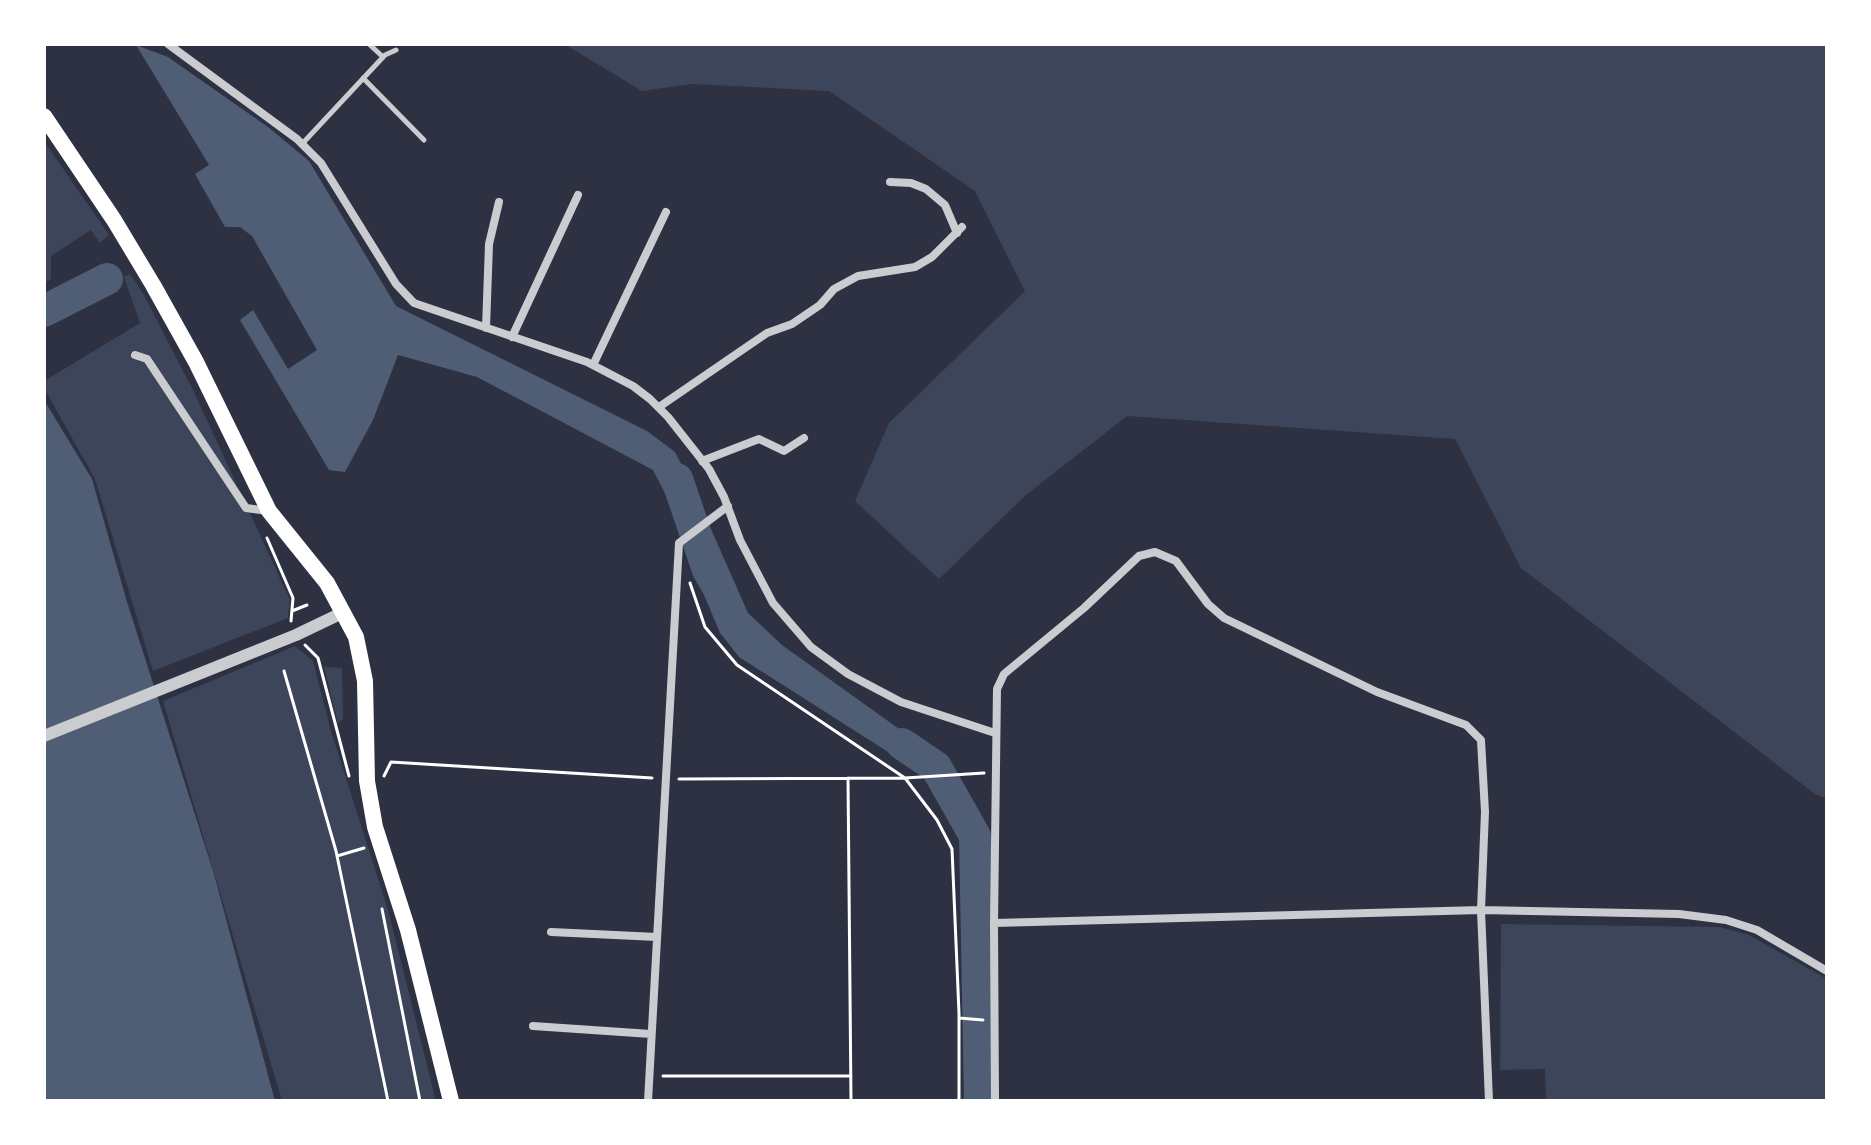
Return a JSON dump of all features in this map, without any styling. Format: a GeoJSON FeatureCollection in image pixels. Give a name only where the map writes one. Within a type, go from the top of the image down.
{"type":"FeatureCollection","features":[{"type":"Feature","properties":{"kind":"main road"},"geometry":{"type":"LineString","coordinates":[[44,116],[153,285],[196,362],[269,511],[316,568],[356,637],[365,681],[370,804],[451,1101]]}},
{"type":"Feature","properties":{"kind":"street"},"geometry":{"type":"LineString","coordinates":[[168,44],[302,144],[321,163],[396,284],[408,298],[421,307],[593,365],[633,386],[659,407],[709,469],[740,540],[773,603],[811,647],[848,674],[901,702],[995,733]]}},
{"type":"Feature","properties":{"kind":"street"},"geometry":{"type":"LineString","coordinates":[[183,55],[187,44]]}},
{"type":"Feature","properties":{"kind":"street"},"geometry":{"type":"LineString","coordinates":[[659,407],[767,333],[792,324],[820,305],[834,289],[858,276],[915,267],[932,257],[959,230],[945,205],[926,189],[911,183],[890,182]]}},
{"type":"Feature","properties":{"kind":"street"},"geometry":{"type":"LineString","coordinates":[[512,337],[578,195]]}},
{"type":"Feature","properties":{"kind":"street"},"geometry":{"type":"LineString","coordinates":[[486,328],[490,289],[489,244],[499,202]]}},
{"type":"Feature","properties":{"kind":"street"},"geometry":{"type":"LineString","coordinates":[[593,365],[666,212]]}},
{"type":"Feature","properties":{"kind":"street"},"geometry":{"type":"LineString","coordinates":[[135,355],[147,359],[246,508],[269,511]]}},
{"type":"Feature","properties":{"kind":"street"},"geometry":{"type":"LineString","coordinates":[[702,461],[759,439],[784,451],[804,438]]}},
{"type":"Feature","properties":{"kind":"street"},"geometry":{"type":"LineString","coordinates":[[648,1101],[678,547],[727,507]]}},
{"type":"Feature","properties":{"kind":"street"},"geometry":{"type":"LineString","coordinates":[[995,1101],[997,689],[1004,674],[1084,608],[1139,556],[1155,552],[1176,561],[1208,604],[1224,618],[1377,692],[1466,725],[1481,740],[1485,812],[1481,910],[1489,1101]]}},
{"type":"Feature","properties":{"kind":"street"},"geometry":{"type":"LineString","coordinates":[[44,736],[296,635],[344,612]]}},
{"type":"Feature","properties":{"kind":"street"},"geometry":{"type":"LineString","coordinates":[[994,923],[1481,910],[1679,914],[1726,920],[1757,930],[1827,971]]}},
{"type":"Feature","properties":{"kind":"street"},"geometry":{"type":"LineString","coordinates":[[551,932],[657,937]]}},
{"type":"Feature","properties":{"kind":"street"},"geometry":{"type":"LineString","coordinates":[[533,1026],[651,1034]]}},
{"type":"Feature","properties":{"kind":"lane"},"geometry":{"type":"LineString","coordinates":[[369,44],[383,57]]}},
{"type":"Feature","properties":{"kind":"lane"},"geometry":{"type":"LineString","coordinates":[[302,144],[383,57],[396,50]]}},
{"type":"Feature","properties":{"kind":"lane"},"geometry":{"type":"LineString","coordinates":[[363,78],[424,140]]}},
{"type":"Feature","properties":{"kind":"path"},"geometry":{"type":"LineString","coordinates":[[678,547],[705,627],[737,665],[906,778],[937,820],[952,849],[959,1101]]}},
{"type":"Feature","properties":{"kind":"path"},"geometry":{"type":"LineString","coordinates":[[292,611],[307,605]]}},
{"type":"Feature","properties":{"kind":"path"},"geometry":{"type":"LineString","coordinates":[[305,645],[318,658],[352,789]]}},
{"type":"Feature","properties":{"kind":"path"},"geometry":{"type":"LineString","coordinates":[[284,671],[337,856],[388,1101]]}},
{"type":"Feature","properties":{"kind":"path"},"geometry":{"type":"LineString","coordinates":[[384,776],[391,762],[666,779],[906,778],[994,772]]}},
{"type":"Feature","properties":{"kind":"path"},"geometry":{"type":"LineString","coordinates":[[848,778],[851,1101]]}},
{"type":"Feature","properties":{"kind":"path"},"geometry":{"type":"LineString","coordinates":[[337,856],[368,849]]}},
{"type":"Feature","properties":{"kind":"path"},"geometry":{"type":"LineString","coordinates":[[395,889],[382,909],[420,1101]]}},
{"type":"Feature","properties":{"kind":"path"},"geometry":{"type":"LineString","coordinates":[[959,1018],[995,1020]]}},
{"type":"Feature","properties":{"kind":"path"},"geometry":{"type":"LineString","coordinates":[[649,1076],[851,1076]]}},
{"type":"Feature","properties":{"kind":"shaded area"},"geometry":{"type":"Polygon","coordinates":[[[564,44],[1827,44],[1827,799],[1815,794],[1521,568],[1455,439],[1127,416],[1026,495],[939,579],[855,501],[889,423],[1025,291],[975,191],[829,91],[692,84],[642,91],[564,44]]]}},
{"type":"Feature","properties":{"kind":"shaded area"},"geometry":{"type":"Polygon","coordinates":[[[136,45],[168,57],[268,127],[309,161],[396,306],[647,431],[675,452],[703,506],[683,528],[653,470],[477,377],[398,355],[373,420],[345,472],[329,470],[240,320],[253,310],[288,369],[317,350],[252,236],[240,227],[225,227],[195,174],[209,165],[136,45]]]}},
{"type":"Feature","properties":{"kind":"shaded area"},"geometry":{"type":"Polygon","coordinates":[[[44,141],[109,235],[100,243],[91,230],[51,256],[51,279],[44,283],[44,141]]]}},
{"type":"Feature","properties":{"kind":"shaded area"},"geometry":{"type":"Polygon","coordinates":[[[130,274],[194,392],[290,600],[288,618],[153,671],[95,479],[44,388],[44,381],[140,323],[124,277],[130,274]]]}},
{"type":"Feature","properties":{"kind":"shaded area"},"geometry":{"type":"Polygon","coordinates":[[[44,400],[92,479],[127,602],[214,874],[275,1101],[44,1101],[44,400]]]}},
{"type":"Feature","properties":{"kind":"shaded area"},"geometry":{"type":"Polygon","coordinates":[[[711,529],[748,613],[782,645],[955,769],[918,771],[739,657],[720,633],[688,557],[711,529]]]}},
{"type":"Feature","properties":{"kind":"shaded area"},"geometry":{"type":"Polygon","coordinates":[[[295,646],[313,661],[331,731],[388,910],[436,1101],[282,1101],[163,701],[295,646]]]}},
{"type":"Feature","properties":{"kind":"shaded area"},"geometry":{"type":"Polygon","coordinates":[[[324,667],[342,668],[343,719],[338,724],[324,667]]]}},
{"type":"Feature","properties":{"kind":"shaded area"},"geometry":{"type":"Polygon","coordinates":[[[1501,924],[1720,927],[1749,935],[1827,979],[1827,1101],[1546,1101],[1545,1069],[1500,1070],[1501,924]]]}},
{"type":"Feature","properties":{"kind":"waterway"},"geometry":{"type":"LineString","coordinates":[[44,311],[107,279]]}},
{"type":"Feature","properties":{"kind":"waterway"},"geometry":{"type":"LineString","coordinates":[[677,479],[708,570],[715,582]]}},
{"type":"Feature","properties":{"kind":"waterway"},"geometry":{"type":"LineString","coordinates":[[902,744],[936,767],[975,836],[980,1101]]}}]}
